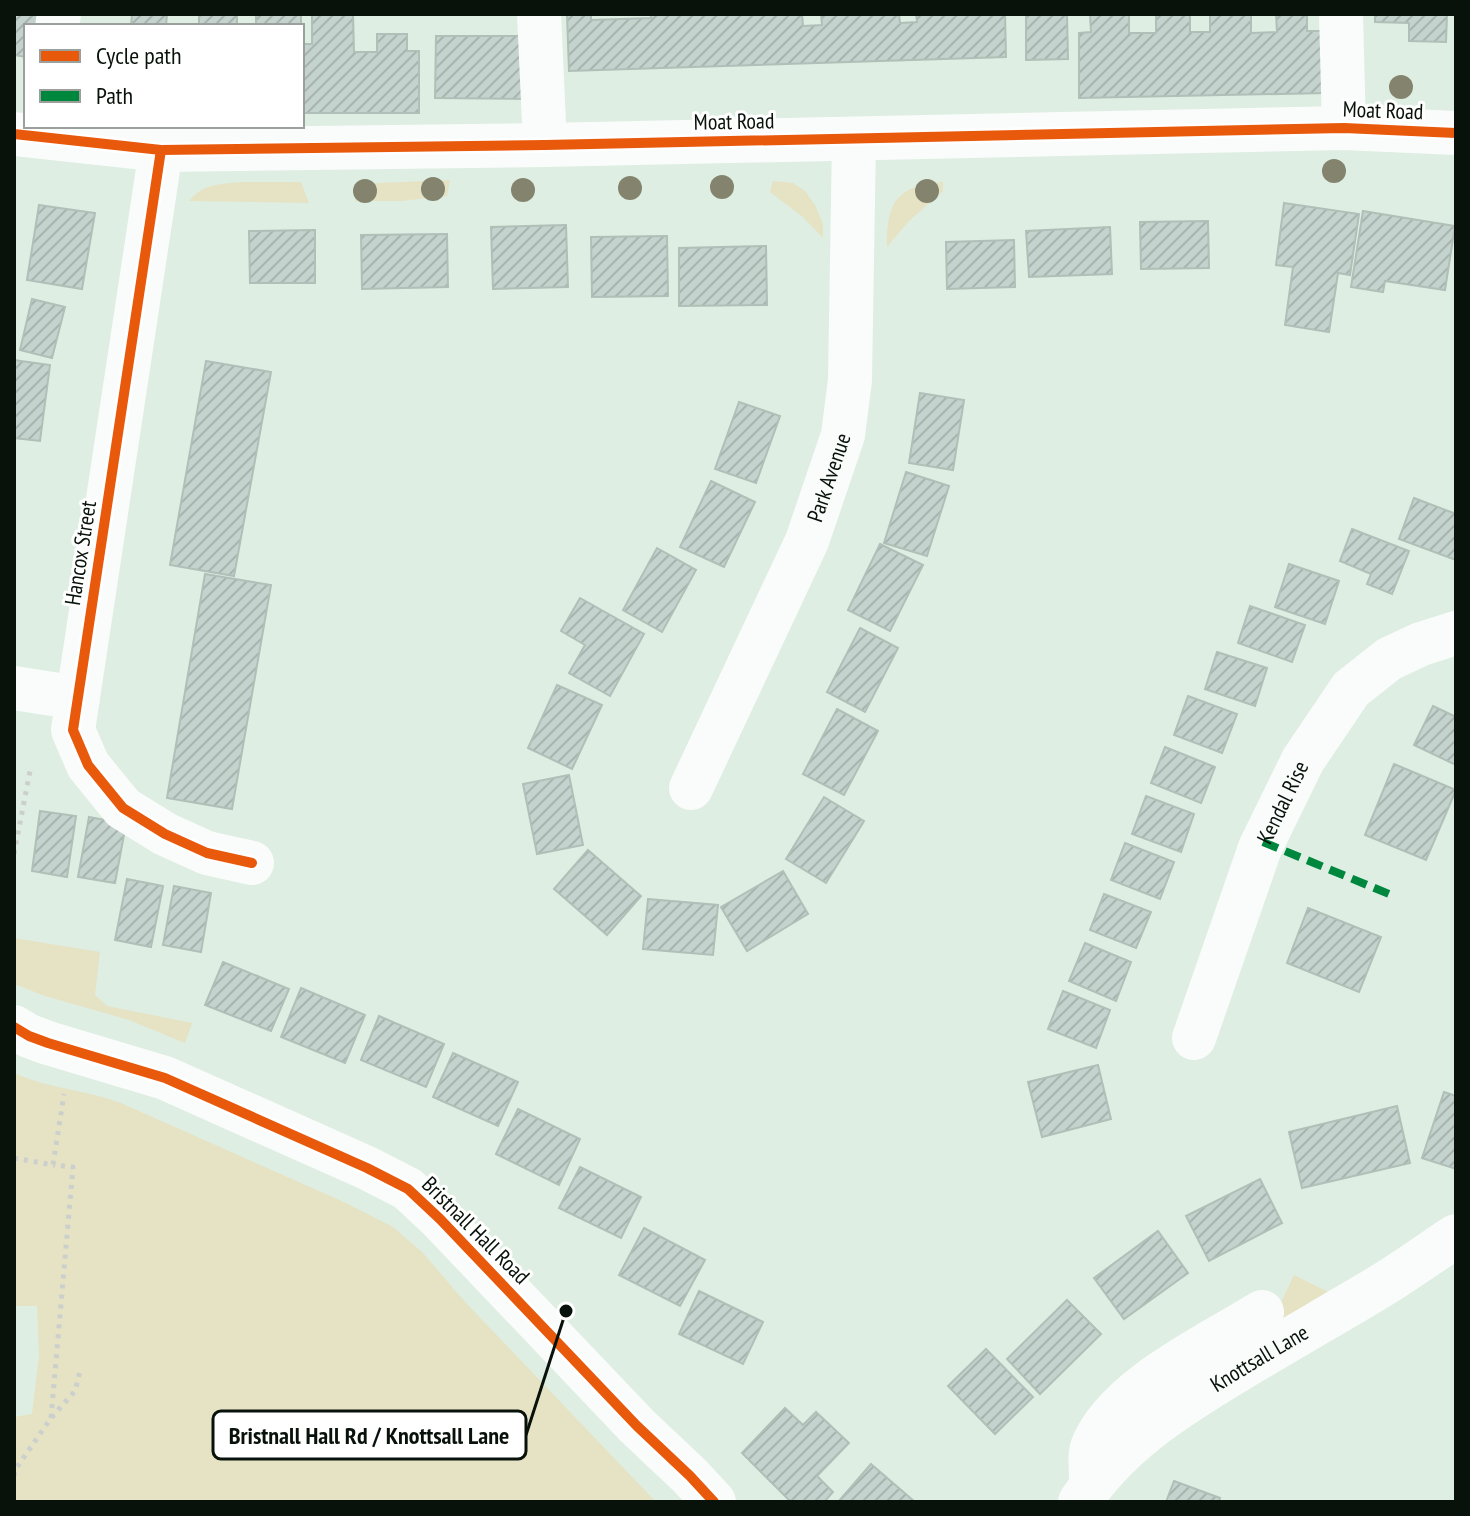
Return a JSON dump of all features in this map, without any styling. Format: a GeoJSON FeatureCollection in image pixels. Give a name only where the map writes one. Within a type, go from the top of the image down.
{"type":"FeatureCollection","features":[{"type":"Feature","properties":{"kind":"street"},"geometry":{"type":"LineString","coordinates":[[539,14],[545,145]]}},
{"type":"Feature","properties":{"kind":"street"},"geometry":{"type":"LineString","coordinates":[[1341,14],[1344,128]]}},
{"type":"Feature","properties":{"kind":"street","name":"Moat Road"},"geometry":{"type":"LineString","coordinates":[[32,132],[161,150],[1344,128],[1456,133]]}},
{"type":"Feature","properties":{"kind":"street","name":"Park Avenue"},"geometry":{"type":"LineString","coordinates":[[691,788],[807,541],[843,435],[850,380],[854,139]]}},
{"type":"Feature","properties":{"kind":"street","name":"Hancox Street"},"geometry":{"type":"LineString","coordinates":[[161,150],[73,730],[88,765],[123,808],[165,834],[207,853],[252,863]]}},
{"type":"Feature","properties":{"kind":"street","name":"Kendal Rise"},"geometry":{"type":"LineString","coordinates":[[1194,1038],[1260,848],[1303,760],[1351,689],[1389,659],[1421,644],[1456,633]]}},
{"type":"Feature","properties":{"kind":"street"},"geometry":{"type":"LineString","coordinates":[[14,688],[78,698]]}},
{"type":"Feature","properties":{"kind":"street","name":"Bristnall Hall Road"},"geometry":{"type":"LineString","coordinates":[[14,1027],[48,1043],[165,1078],[408,1189],[714,1502]]}},
{"type":"Feature","properties":{"kind":"street","name":"Knottsall Lane"},"geometry":{"type":"LineString","coordinates":[[1086,1494],[1124,1449],[1157,1398],[1244,1338],[1372,1292],[1456,1236]]}},
{"type":"Feature","properties":{"kind":"path"},"geometry":{"type":"LineString","coordinates":[[14,854],[31,766]]}},
{"type":"Feature","properties":{"kind":"path"},"geometry":{"type":"LineString","coordinates":[[53,1165],[66,1085]]}},
{"type":"Feature","properties":{"kind":"path"},"geometry":{"type":"LineString","coordinates":[[14,1158],[73,1167],[51,1418]]}},
{"type":"Feature","properties":{"kind":"path"},"geometry":{"type":"LineString","coordinates":[[14,1476],[51,1418],[75,1391],[80,1371]]}},
{"type":"Feature","properties":{"kind":"shaded area"},"geometry":{"type":"Polygon","coordinates":[[[450,180],[447,196],[401,201],[355,201],[356,184],[450,180]]]}},
{"type":"Feature","properties":{"kind":"shaded area"},"geometry":{"type":"Polygon","coordinates":[[[773,181],[793,183],[805,191],[823,224],[823,238],[803,217],[770,192],[773,181]]]}},
{"type":"Feature","properties":{"kind":"shaded area"},"geometry":{"type":"Polygon","coordinates":[[[245,182],[301,182],[309,203],[189,201],[208,187],[245,182]]]}},
{"type":"Feature","properties":{"kind":"shaded area"},"geometry":{"type":"Polygon","coordinates":[[[943,182],[943,191],[909,221],[887,247],[889,218],[898,199],[915,187],[943,182]]]}},
{"type":"Feature","properties":{"kind":"shaded area"},"geometry":{"type":"Polygon","coordinates":[[[14,938],[100,952],[95,995],[107,1006],[192,1023],[185,1043],[129,1020],[14,984],[14,938]]]}},
{"type":"Feature","properties":{"kind":"shaded area"},"geometry":{"type":"Polygon","coordinates":[[[14,1073],[123,1104],[393,1227],[422,1252],[466,1303],[656,1502],[14,1502],[14,1417],[32,1414],[39,1356],[37,1306],[14,1306],[14,1073]]]}},
{"type":"Feature","properties":{"kind":"shaded area"},"geometry":{"type":"Polygon","coordinates":[[[1294,1275],[1334,1295],[1264,1338],[1294,1275]]]}},
{"type":"Feature","properties":{"kind":"building"},"geometry":{"type":"Polygon","coordinates":[[[14,14],[38,14],[36,24],[24,24],[24,57],[14,55],[14,14]]]}},
{"type":"Feature","properties":{"kind":"building"},"geometry":{"type":"Polygon","coordinates":[[[132,14],[167,14],[166,24],[131,24],[132,14]]]}},
{"type":"Feature","properties":{"kind":"building"},"geometry":{"type":"Polygon","coordinates":[[[199,14],[237,14],[237,24],[199,24],[199,14]]]}},
{"type":"Feature","properties":{"kind":"building"},"geometry":{"type":"Polygon","coordinates":[[[256,14],[301,14],[301,24],[256,24],[256,14]]]}},
{"type":"Feature","properties":{"kind":"building"},"geometry":{"type":"Polygon","coordinates":[[[312,14],[353,14],[354,52],[377,52],[377,34],[407,34],[407,51],[419,51],[419,113],[304,113],[304,44],[312,44],[312,14]]]}},
{"type":"Feature","properties":{"kind":"building"},"geometry":{"type":"Polygon","coordinates":[[[567,14],[591,14],[591,20],[651,18],[651,14],[802,14],[803,26],[822,25],[821,14],[899,14],[900,23],[917,22],[916,14],[1005,14],[1006,57],[569,71],[567,14]]]}},
{"type":"Feature","properties":{"kind":"building"},"geometry":{"type":"Polygon","coordinates":[[[1026,14],[1067,14],[1068,59],[1026,60],[1026,14]]]}},
{"type":"Feature","properties":{"kind":"building"},"geometry":{"type":"Polygon","coordinates":[[[1090,14],[1129,14],[1129,33],[1156,33],[1156,14],[1190,14],[1190,32],[1210,32],[1210,14],[1251,14],[1251,33],[1277,32],[1276,14],[1307,14],[1307,31],[1324,31],[1326,93],[1079,98],[1079,33],[1091,32],[1090,14]]]}},
{"type":"Feature","properties":{"kind":"building"},"geometry":{"type":"Polygon","coordinates":[[[1375,14],[1447,14],[1446,42],[1409,41],[1409,23],[1375,22],[1375,14]]]}},
{"type":"Feature","properties":{"kind":"building"},"geometry":{"type":"Polygon","coordinates":[[[436,36],[529,36],[528,99],[435,98],[436,36]]]}},
{"type":"Feature","properties":{"kind":"building"},"geometry":{"type":"Polygon","coordinates":[[[1284,203],[1359,214],[1350,275],[1338,273],[1329,332],[1285,325],[1293,267],[1276,265],[1284,203]]]}},
{"type":"Feature","properties":{"kind":"building"},"geometry":{"type":"Polygon","coordinates":[[[39,205],[95,213],[82,289],[27,280],[39,205]]]}},
{"type":"Feature","properties":{"kind":"building"},"geometry":{"type":"Polygon","coordinates":[[[1363,211],[1455,226],[1445,290],[1385,281],[1383,292],[1351,287],[1363,211]]]}},
{"type":"Feature","properties":{"kind":"building"},"geometry":{"type":"Polygon","coordinates":[[[1208,221],[1209,268],[1141,269],[1140,222],[1208,221]]]}},
{"type":"Feature","properties":{"kind":"building"},"geometry":{"type":"Polygon","coordinates":[[[566,225],[568,287],[493,289],[491,227],[566,225]]]}},
{"type":"Feature","properties":{"kind":"building"},"geometry":{"type":"Polygon","coordinates":[[[1110,227],[1112,274],[1029,277],[1026,231],[1110,227]]]}},
{"type":"Feature","properties":{"kind":"building"},"geometry":{"type":"Polygon","coordinates":[[[315,230],[315,283],[250,283],[249,231],[315,230]]]}},
{"type":"Feature","properties":{"kind":"building"},"geometry":{"type":"Polygon","coordinates":[[[447,234],[448,287],[362,289],[361,235],[447,234]]]}},
{"type":"Feature","properties":{"kind":"building"},"geometry":{"type":"Polygon","coordinates":[[[667,236],[668,296],[592,297],[591,237],[667,236]]]}},
{"type":"Feature","properties":{"kind":"building"},"geometry":{"type":"Polygon","coordinates":[[[1014,240],[1015,287],[947,289],[946,242],[1014,240]]]}},
{"type":"Feature","properties":{"kind":"building"},"geometry":{"type":"Polygon","coordinates":[[[766,246],[767,305],[679,306],[679,248],[766,246]]]}},
{"type":"Feature","properties":{"kind":"building"},"geometry":{"type":"Polygon","coordinates":[[[32,299],[65,307],[52,358],[20,350],[32,299]]]}},
{"type":"Feature","properties":{"kind":"building"},"geometry":{"type":"Polygon","coordinates":[[[14,360],[50,365],[40,441],[14,438],[14,360]]]}},
{"type":"Feature","properties":{"kind":"building"},"geometry":{"type":"Polygon","coordinates":[[[206,361],[271,372],[234,576],[170,565],[206,361]]]}},
{"type":"Feature","properties":{"kind":"building"},"geometry":{"type":"Polygon","coordinates":[[[920,393],[964,400],[953,470],[909,463],[920,393]]]}},
{"type":"Feature","properties":{"kind":"building"},"geometry":{"type":"Polygon","coordinates":[[[739,402],[780,416],[756,483],[715,469],[739,402]]]}},
{"type":"Feature","properties":{"kind":"building"},"geometry":{"type":"Polygon","coordinates":[[[906,472],[949,486],[927,556],[884,543],[906,472]]]}},
{"type":"Feature","properties":{"kind":"building"},"geometry":{"type":"Polygon","coordinates":[[[711,481],[755,502],[724,567],[680,547],[711,481]]]}},
{"type":"Feature","properties":{"kind":"building"},"geometry":{"type":"Polygon","coordinates":[[[1414,498],[1456,514],[1456,560],[1399,539],[1414,498]]]}},
{"type":"Feature","properties":{"kind":"building"},"geometry":{"type":"Polygon","coordinates":[[[1352,529],[1409,551],[1392,594],[1367,584],[1371,574],[1340,561],[1352,529]]]}},
{"type":"Feature","properties":{"kind":"building"},"geometry":{"type":"Polygon","coordinates":[[[880,544],[923,565],[890,631],[848,610],[880,544]]]}},
{"type":"Feature","properties":{"kind":"building"},"geometry":{"type":"Polygon","coordinates":[[[657,548],[696,570],[662,632],[623,610],[657,548]]]}},
{"type":"Feature","properties":{"kind":"building"},"geometry":{"type":"Polygon","coordinates":[[[1289,564],[1339,581],[1325,624],[1275,607],[1289,564]]]}},
{"type":"Feature","properties":{"kind":"building"},"geometry":{"type":"Polygon","coordinates":[[[205,574],[271,585],[232,809],[167,798],[205,574]]]}},
{"type":"Feature","properties":{"kind":"building"},"geometry":{"type":"Polygon","coordinates":[[[580,598],[644,634],[610,696],[569,673],[585,645],[561,631],[580,598]]]}},
{"type":"Feature","properties":{"kind":"building"},"geometry":{"type":"Polygon","coordinates":[[[1250,606],[1305,625],[1292,662],[1238,643],[1250,606]]]}},
{"type":"Feature","properties":{"kind":"building"},"geometry":{"type":"Polygon","coordinates":[[[860,628],[898,648],[865,712],[827,692],[860,628]]]}},
{"type":"Feature","properties":{"kind":"building"},"geometry":{"type":"Polygon","coordinates":[[[1217,652],[1267,668],[1255,706],[1205,689],[1217,652]]]}},
{"type":"Feature","properties":{"kind":"building"},"geometry":{"type":"Polygon","coordinates":[[[557,685],[602,705],[572,769],[528,748],[557,685]]]}},
{"type":"Feature","properties":{"kind":"building"},"geometry":{"type":"Polygon","coordinates":[[[1188,696],[1237,714],[1222,753],[1174,735],[1188,696]]]}},
{"type":"Feature","properties":{"kind":"building"},"geometry":{"type":"Polygon","coordinates":[[[1433,706],[1456,717],[1456,765],[1414,745],[1433,706]]]}},
{"type":"Feature","properties":{"kind":"building"},"geometry":{"type":"Polygon","coordinates":[[[837,709],[878,731],[844,795],[803,774],[837,709]]]}},
{"type":"Feature","properties":{"kind":"building"},"geometry":{"type":"Polygon","coordinates":[[[1165,747],[1215,767],[1201,803],[1151,783],[1165,747]]]}},
{"type":"Feature","properties":{"kind":"building"},"geometry":{"type":"Polygon","coordinates":[[[1394,764],[1456,790],[1426,860],[1365,835],[1394,764]]]}},
{"type":"Feature","properties":{"kind":"building"},"geometry":{"type":"Polygon","coordinates":[[[569,775],[583,845],[537,854],[523,784],[569,775]]]}},
{"type":"Feature","properties":{"kind":"building"},"geometry":{"type":"Polygon","coordinates":[[[1146,796],[1194,814],[1181,852],[1132,834],[1146,796]]]}},
{"type":"Feature","properties":{"kind":"building"},"geometry":{"type":"Polygon","coordinates":[[[824,797],[864,821],[826,883],[786,859],[824,797]]]}},
{"type":"Feature","properties":{"kind":"building"},"geometry":{"type":"Polygon","coordinates":[[[40,811],[76,816],[67,877],[32,871],[40,811]]]}},
{"type":"Feature","properties":{"kind":"building"},"geometry":{"type":"Polygon","coordinates":[[[89,817],[126,824],[115,883],[78,877],[89,817]]]}},
{"type":"Feature","properties":{"kind":"building"},"geometry":{"type":"Polygon","coordinates":[[[1125,843],[1174,862],[1160,899],[1111,880],[1125,843]]]}},
{"type":"Feature","properties":{"kind":"building"},"geometry":{"type":"Polygon","coordinates":[[[588,850],[641,896],[607,935],[554,889],[588,850]]]}},
{"type":"Feature","properties":{"kind":"building"},"geometry":{"type":"Polygon","coordinates":[[[783,871],[808,914],[747,951],[721,907],[783,871]]]}},
{"type":"Feature","properties":{"kind":"building"},"geometry":{"type":"Polygon","coordinates":[[[127,879],[163,886],[151,947],[115,940],[127,879]]]}},
{"type":"Feature","properties":{"kind":"building"},"geometry":{"type":"Polygon","coordinates":[[[174,886],[211,893],[201,952],[163,945],[174,886]]]}},
{"type":"Feature","properties":{"kind":"building"},"geometry":{"type":"Polygon","coordinates":[[[1104,894],[1151,912],[1136,948],[1090,930],[1104,894]]]}},
{"type":"Feature","properties":{"kind":"building"},"geometry":{"type":"Polygon","coordinates":[[[648,899],[718,905],[713,955],[643,949],[648,899]]]}},
{"type":"Feature","properties":{"kind":"building"},"geometry":{"type":"Polygon","coordinates":[[[1308,908],[1381,937],[1359,992],[1287,963],[1308,908]]]}},
{"type":"Feature","properties":{"kind":"building"},"geometry":{"type":"Polygon","coordinates":[[[1085,943],[1131,962],[1116,1001],[1069,981],[1085,943]]]}},
{"type":"Feature","properties":{"kind":"building"},"geometry":{"type":"Polygon","coordinates":[[[223,962],[289,989],[271,1031],[205,1005],[223,962]]]}},
{"type":"Feature","properties":{"kind":"building"},"geometry":{"type":"Polygon","coordinates":[[[301,988],[365,1015],[345,1063],[281,1037],[301,988]]]}},
{"type":"Feature","properties":{"kind":"building"},"geometry":{"type":"Polygon","coordinates":[[[1063,991],[1110,1010],[1096,1048],[1048,1029],[1063,991]]]}},
{"type":"Feature","properties":{"kind":"building"},"geometry":{"type":"Polygon","coordinates":[[[379,1016],[444,1044],[426,1087],[361,1060],[379,1016]]]}},
{"type":"Feature","properties":{"kind":"building"},"geometry":{"type":"Polygon","coordinates":[[[453,1053],[518,1082],[498,1126],[433,1097],[453,1053]]]}},
{"type":"Feature","properties":{"kind":"building"},"geometry":{"type":"Polygon","coordinates":[[[1098,1065],[1111,1119],[1042,1137],[1028,1082],[1098,1065]]]}},
{"type":"Feature","properties":{"kind":"building"},"geometry":{"type":"Polygon","coordinates":[[[1444,1092],[1456,1096],[1456,1169],[1422,1158],[1444,1092]]]}},
{"type":"Feature","properties":{"kind":"building"},"geometry":{"type":"Polygon","coordinates":[[[1397,1106],[1410,1163],[1302,1188],[1289,1132],[1397,1106]]]}},
{"type":"Feature","properties":{"kind":"building"},"geometry":{"type":"Polygon","coordinates":[[[518,1109],[580,1139],[559,1185],[496,1154],[518,1109]]]}},
{"type":"Feature","properties":{"kind":"building"},"geometry":{"type":"Polygon","coordinates":[[[580,1167],[641,1197],[621,1238],[559,1208],[580,1167]]]}},
{"type":"Feature","properties":{"kind":"building"},"geometry":{"type":"Polygon","coordinates":[[[1260,1179],[1282,1223],[1209,1261],[1186,1216],[1260,1179]]]}},
{"type":"Feature","properties":{"kind":"building"},"geometry":{"type":"Polygon","coordinates":[[[644,1228],[705,1260],[680,1306],[619,1275],[644,1228]]]}},
{"type":"Feature","properties":{"kind":"building"},"geometry":{"type":"Polygon","coordinates":[[[1158,1231],[1188,1273],[1124,1319],[1094,1278],[1158,1231]]]}},
{"type":"Feature","properties":{"kind":"building"},"geometry":{"type":"Polygon","coordinates":[[[699,1291],[763,1322],[743,1364],[679,1334],[699,1291]]]}},
{"type":"Feature","properties":{"kind":"building"},"geometry":{"type":"Polygon","coordinates":[[[1067,1300],[1101,1334],[1040,1394],[1007,1359],[1067,1300]]]}},
{"type":"Feature","properties":{"kind":"building"},"geometry":{"type":"Polygon","coordinates":[[[986,1349],[1033,1397],[995,1434],[948,1386],[986,1349]]]}},
{"type":"Feature","properties":{"kind":"building"},"geometry":{"type":"Polygon","coordinates":[[[785,1408],[803,1425],[816,1412],[849,1443],[817,1476],[833,1492],[824,1502],[791,1502],[742,1453],[785,1408]]]}},
{"type":"Feature","properties":{"kind":"building"},"geometry":{"type":"Polygon","coordinates":[[[871,1464],[915,1502],[838,1502],[871,1464]]]}},
{"type":"Feature","properties":{"kind":"building"},"geometry":{"type":"Polygon","coordinates":[[[1174,1481],[1220,1498],[1219,1502],[1166,1502],[1174,1481]]]}},
{"type":"Feature","properties":{"kind":"marked path"},"geometry":{"type":"LineString","coordinates":[[1263,842],[1389,894]]}},
{"type":"Feature","properties":{"kind":"cycle path"},"geometry":{"type":"LineString","coordinates":[[14,134],[161,150],[1344,128],[1456,133]]}},
{"type":"Feature","properties":{"kind":"cycle path"},"geometry":{"type":"LineString","coordinates":[[161,150],[73,730],[88,765],[123,808],[165,834],[207,853],[252,863]]}},
{"type":"Feature","properties":{"kind":"cycle path"},"geometry":{"type":"LineString","coordinates":[[14,1027],[48,1043],[165,1078],[408,1189],[714,1502]]}},
{"type":"Feature","properties":{"kind":"place","name":"Bristnall Hall Rd / Knottsall Lane"},"geometry":{"type":"Point","coordinates":[566,1311]}}]}
